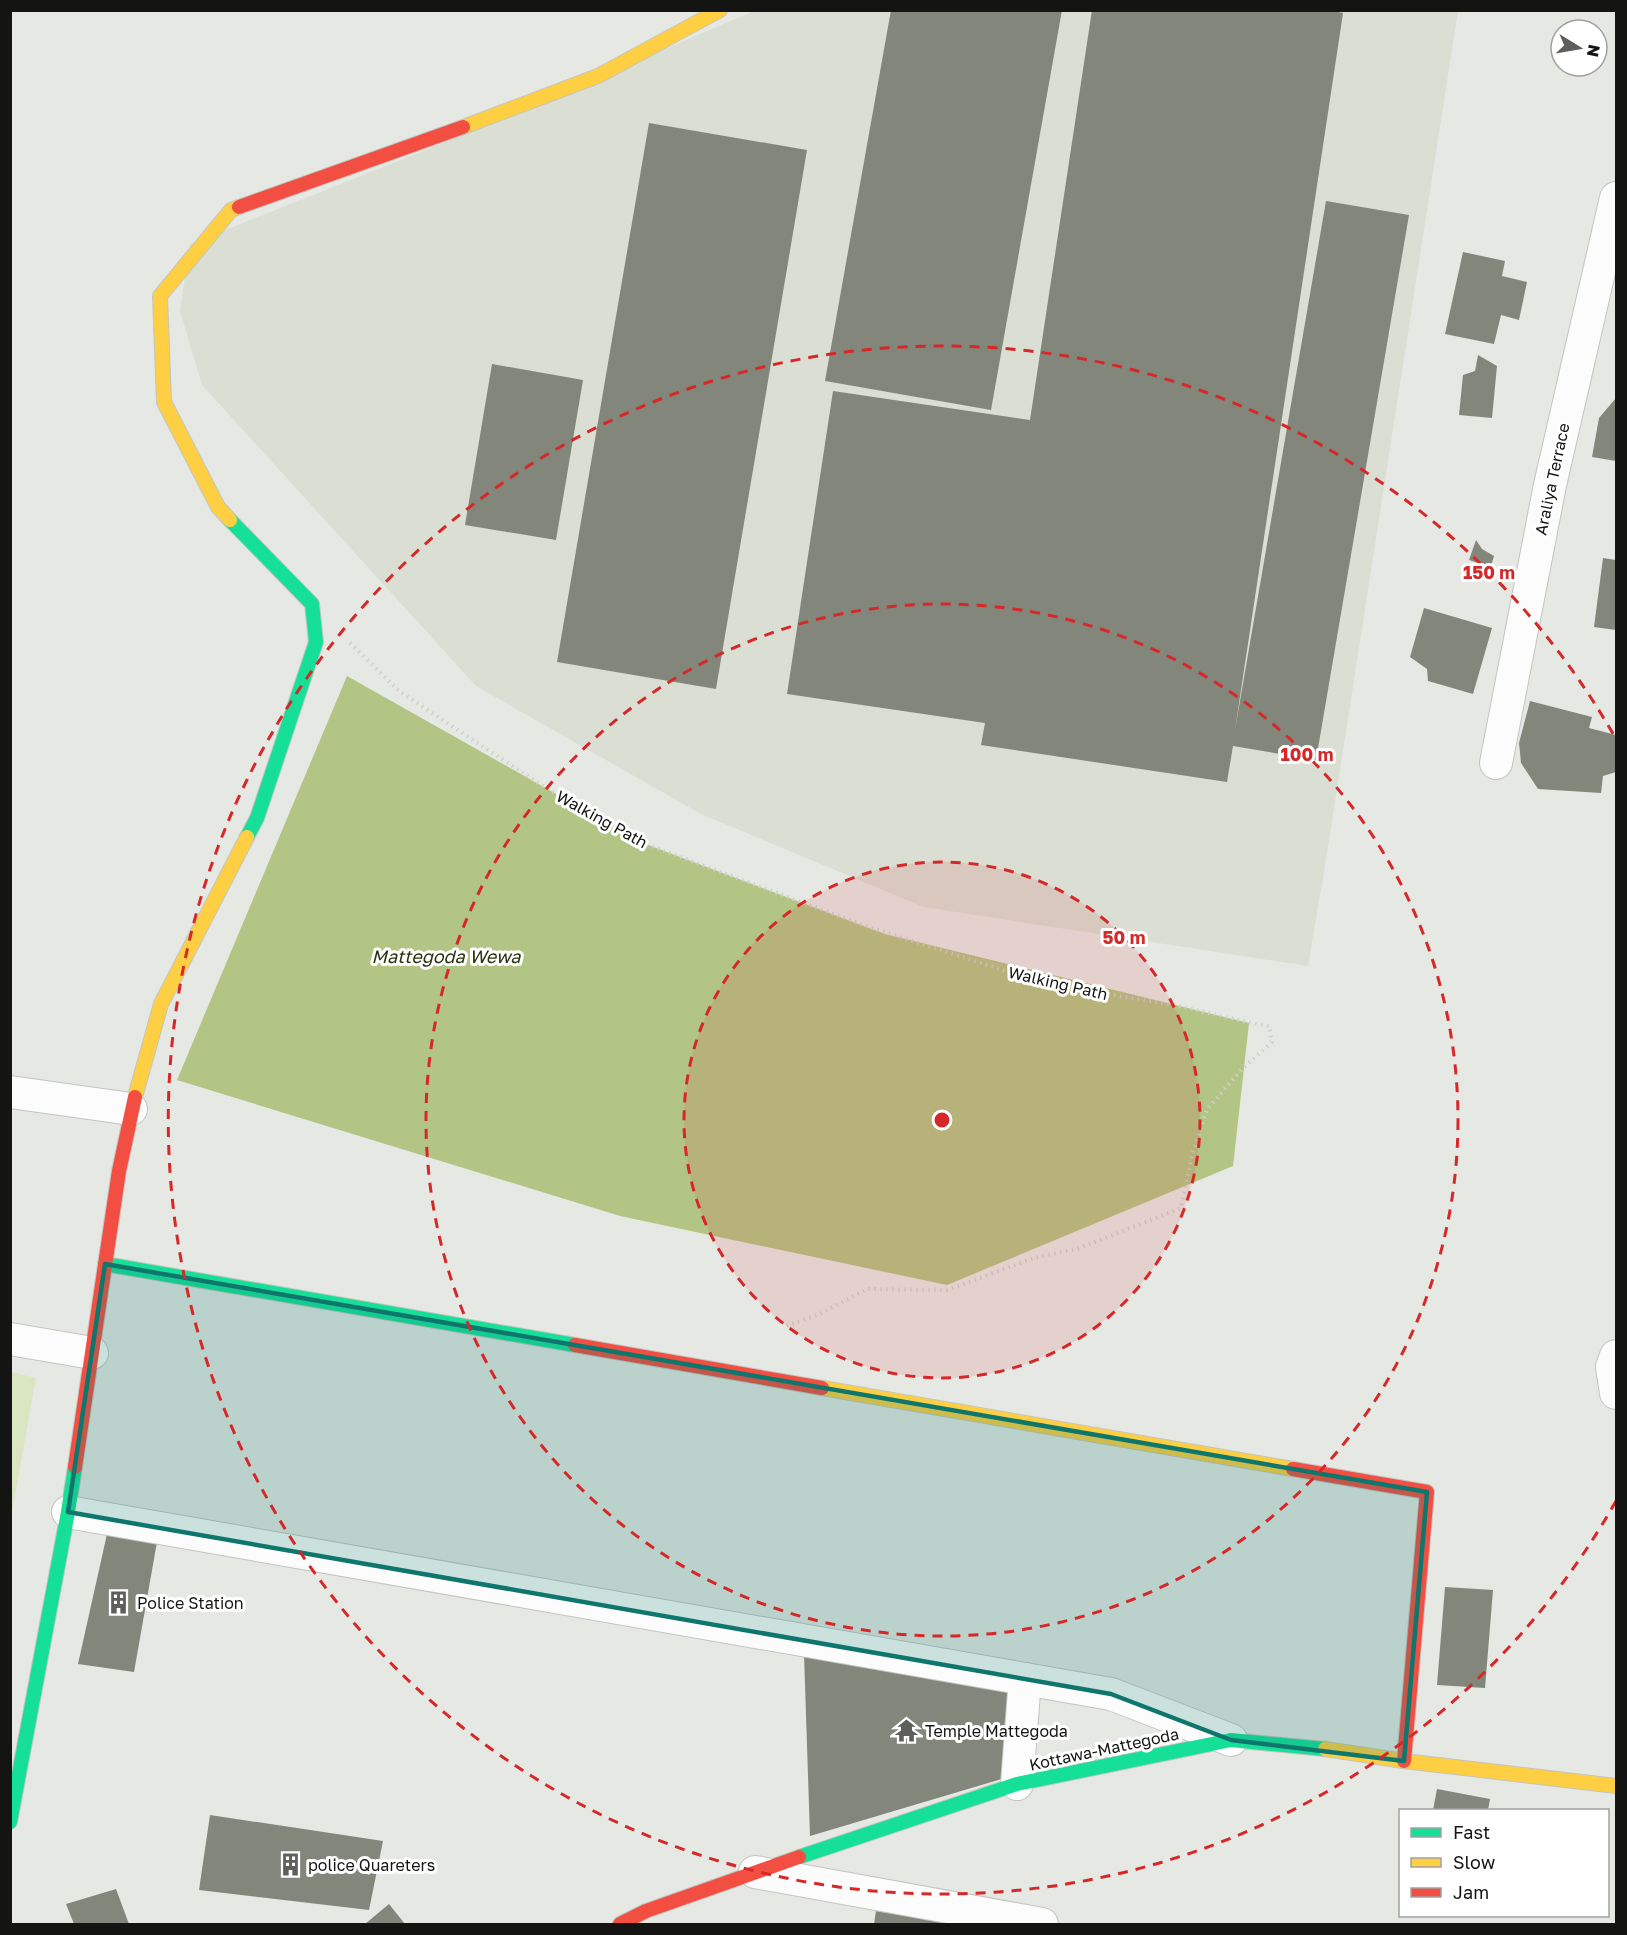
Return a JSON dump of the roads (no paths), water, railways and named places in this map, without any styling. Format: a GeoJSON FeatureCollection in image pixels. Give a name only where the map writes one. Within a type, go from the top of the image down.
{"type":"FeatureCollection","features":[{"type":"Feature","properties":{"kind":"street"},"geometry":{"type":"LineString","coordinates":[[10,1822],[18,1742],[68,1512],[119,1171],[132,1109],[161,1004],[256,818],[316,642],[312,604],[218,507],[164,402],[160,296],[231,210],[407,148],[598,76],[720,10]]}},
{"type":"Feature","properties":{"kind":"street","name":"Araliya Terrace"},"geometry":{"type":"LineString","coordinates":[[1496,763],[1550,485],[1617,198]]}},
{"type":"Feature","properties":{"kind":"street"},"geometry":{"type":"LineString","coordinates":[[10,1092],[132,1109]]}},
{"type":"Feature","properties":{"kind":"street"},"geometry":{"type":"LineString","coordinates":[[105,1264],[1427,1492],[1404,1761]]}},
{"type":"Feature","properties":{"kind":"street"},"geometry":{"type":"LineString","coordinates":[[10,1340],[92,1353]]}},
{"type":"Feature","properties":{"kind":"street"},"geometry":{"type":"LineString","coordinates":[[1617,1356],[1612,1366],[1617,1393]]}},
{"type":"Feature","properties":{"kind":"street"},"geometry":{"type":"LineString","coordinates":[[68,1512],[1111,1694],[1231,1740]]}},
{"type":"Feature","properties":{"kind":"street"},"geometry":{"type":"LineString","coordinates":[[1017,1784],[1025,1679]]}},
{"type":"Feature","properties":{"kind":"street","name":"Kottawa-Mattegoda"},"geometry":{"type":"LineString","coordinates":[[620,1924],[646,1911],[755,1872],[1017,1784],[1231,1740],[1306,1746],[1404,1761],[1617,1786]]}},
{"type":"Feature","properties":{"kind":"street"},"geometry":{"type":"LineString","coordinates":[[755,1872],[1042,1924]]}},
{"type":"Feature","properties":{"kind":"water","name":"Mattegoda Wewa"},"geometry":{"type":"Polygon","coordinates":[[[347,676],[643,843],[885,934],[1249,1023],[1233,1166],[947,1285],[620,1216],[177,1080],[347,676]]]}},
{"type":"Feature","properties":{"kind":"place","name":"Police Station"},"geometry":{"type":"Point","coordinates":[119,1603]}},
{"type":"Feature","properties":{"kind":"place","name":"Temple Mattegoda"},"geometry":{"type":"Point","coordinates":[907,1731]}},
{"type":"Feature","properties":{"kind":"place","name":"police Quareters"},"geometry":{"type":"Point","coordinates":[290,1865]}}]}
